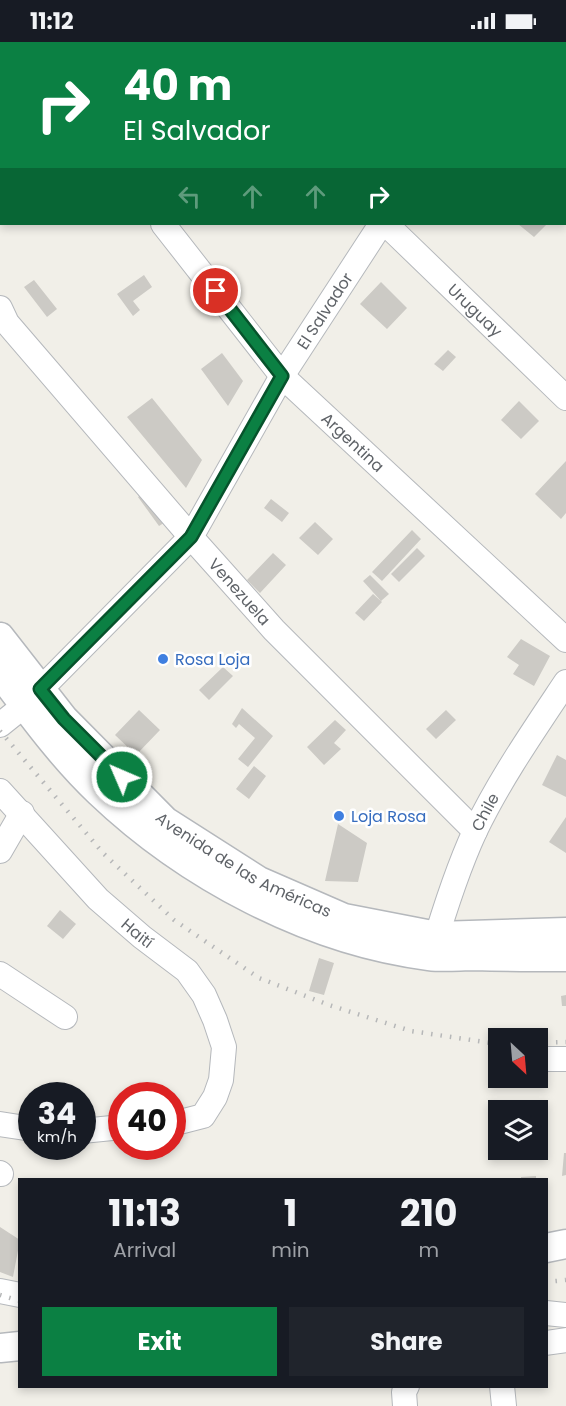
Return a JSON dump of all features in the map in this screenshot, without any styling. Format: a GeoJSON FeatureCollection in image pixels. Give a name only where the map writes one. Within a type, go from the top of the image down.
{"type":"FeatureCollection","features":[{"type":"Feature","properties":{"kind":"street","name":"Argentina"},"geometry":{"type":"LineString","coordinates":[[164,225],[282,376],[566,640]]}},
{"type":"Feature","properties":{"kind":"street","name":"El Salvador"},"geometry":{"type":"LineString","coordinates":[[17,710],[191,537],[282,376],[380,225]]}},
{"type":"Feature","properties":{"kind":"street","name":"Uruguay"},"geometry":{"type":"LineString","coordinates":[[387,225],[566,398]]}},
{"type":"Feature","properties":{"kind":"street","name":"Venezuela"},"geometry":{"type":"LineString","coordinates":[[0,308],[7,323],[274,630],[476,831]]}},
{"type":"Feature","properties":{"kind":"street","name":"Avenida de las Américas"},"geometry":{"type":"LineString","coordinates":[[0,637],[17,710]]}},
{"type":"Feature","properties":{"kind":"street","name":"Avenida de las Américas"},"geometry":{"type":"LineString","coordinates":[[0,674],[17,710]]}},
{"type":"Feature","properties":{"kind":"street","name":"Chile"},"geometry":{"type":"LineString","coordinates":[[434,946],[449,894],[476,831],[518,754],[566,682]]}},
{"type":"Feature","properties":{"kind":"street","name":"Avenida de las Américas"},"geometry":{"type":"LineString","coordinates":[[17,710],[64,719],[165,822],[259,881],[344,918],[434,946],[566,957]]}},
{"type":"Feature","properties":{"kind":"street","name":"Haití"},"geometry":{"type":"LineString","coordinates":[[0,791],[98,899],[187,971],[204,995],[224,1047],[221,1080],[215,1097],[203,1116],[186,1120]]}},
{"type":"Feature","properties":{"kind":"street"},"geometry":{"type":"LineString","coordinates":[[0,851],[22,813]]}},
{"type":"Feature","properties":{"kind":"street","name":"Avenida de las Américas"},"geometry":{"type":"LineString","coordinates":[[434,946],[566,932]]}},
{"type":"Feature","properties":{"kind":"street"},"geometry":{"type":"LineString","coordinates":[[0,974],[64,1017]]}},
{"type":"Feature","properties":{"kind":"street"},"geometry":{"type":"LineString","coordinates":[[548,1059],[566,1059]]}},
{"type":"Feature","properties":{"kind":"street"},"geometry":{"type":"LineString","coordinates":[[0,1124],[18,1127]]}},
{"type":"Feature","properties":{"kind":"street"},"geometry":{"type":"LineString","coordinates":[[548,1248],[566,1244]]}},
{"type":"Feature","properties":{"kind":"street"},"geometry":{"type":"LineString","coordinates":[[0,1291],[18,1295]]}},
{"type":"Feature","properties":{"kind":"street"},"geometry":{"type":"LineString","coordinates":[[548,1312],[566,1315]]}},
{"type":"Feature","properties":{"kind":"street"},"geometry":{"type":"LineString","coordinates":[[548,1342],[566,1340]]}},
{"type":"Feature","properties":{"kind":"street"},"geometry":{"type":"LineString","coordinates":[[0,1348],[18,1346]]}},
{"type":"Feature","properties":{"kind":"street"},"geometry":{"type":"LineString","coordinates":[[405,1406],[406,1388]]}},
{"type":"Feature","properties":{"kind":"street"},"geometry":{"type":"LineString","coordinates":[[502,1388],[504,1406]]}},
{"type":"Feature","properties":{"kind":"building"},"geometry":{"type":"Polygon","coordinates":[[[519,225],[546,225],[534,237],[519,225]]]}},
{"type":"Feature","properties":{"kind":"building"},"geometry":{"type":"Polygon","coordinates":[[[144,275],[152,287],[133,301],[140,310],[133,316],[117,294],[144,275]]]}},
{"type":"Feature","properties":{"kind":"building"},"geometry":{"type":"Polygon","coordinates":[[[34,280],[57,309],[47,317],[24,287],[34,280]]]}},
{"type":"Feature","properties":{"kind":"building"},"geometry":{"type":"Polygon","coordinates":[[[381,282],[407,308],[387,329],[360,304],[381,282]]]}},
{"type":"Feature","properties":{"kind":"building"},"geometry":{"type":"Polygon","coordinates":[[[448,350],[456,357],[443,371],[434,364],[448,350]]]}},
{"type":"Feature","properties":{"kind":"building"},"geometry":{"type":"Polygon","coordinates":[[[222,353],[243,381],[228,406],[201,369],[222,353]]]}},
{"type":"Feature","properties":{"kind":"building"},"geometry":{"type":"Polygon","coordinates":[[[152,398],[202,460],[186,488],[127,417],[152,398]]]}},
{"type":"Feature","properties":{"kind":"building"},"geometry":{"type":"Polygon","coordinates":[[[519,401],[539,421],[521,439],[501,420],[519,401]]]}},
{"type":"Feature","properties":{"kind":"building"},"geometry":{"type":"Polygon","coordinates":[[[566,461],[566,513],[561,519],[535,494],[566,461]]]}},
{"type":"Feature","properties":{"kind":"building"},"geometry":{"type":"Polygon","coordinates":[[[145,492],[167,521],[159,526],[138,497],[145,492]]]}},
{"type":"Feature","properties":{"kind":"building"},"geometry":{"type":"Polygon","coordinates":[[[271,499],[289,513],[282,522],[264,508],[271,499]]]}},
{"type":"Feature","properties":{"kind":"building"},"geometry":{"type":"Polygon","coordinates":[[[315,522],[333,539],[318,555],[299,538],[315,522]]]}},
{"type":"Feature","properties":{"kind":"building"},"geometry":{"type":"Polygon","coordinates":[[[412,530],[421,539],[382,581],[372,572],[412,530]]]}},
{"type":"Feature","properties":{"kind":"building"},"geometry":{"type":"Polygon","coordinates":[[[417,548],[425,556],[399,582],[391,574],[417,548]]]}},
{"type":"Feature","properties":{"kind":"building"},"geometry":{"type":"Polygon","coordinates":[[[273,553],[286,565],[260,593],[247,580],[273,553]]]}},
{"type":"Feature","properties":{"kind":"building"},"geometry":{"type":"Polygon","coordinates":[[[370,575],[389,594],[381,601],[363,581],[370,575]]]}},
{"type":"Feature","properties":{"kind":"building"},"geometry":{"type":"Polygon","coordinates":[[[373,594],[382,602],[364,621],[355,613],[373,594]]]}},
{"type":"Feature","properties":{"kind":"building"},"geometry":{"type":"Polygon","coordinates":[[[521,639],[550,656],[534,686],[513,674],[519,665],[507,657],[521,639]]]}},
{"type":"Feature","properties":{"kind":"building"},"geometry":{"type":"Polygon","coordinates":[[[223,667],[233,676],[209,700],[199,690],[223,667]]]}},
{"type":"Feature","properties":{"kind":"building"},"geometry":{"type":"Polygon","coordinates":[[[242,708],[273,736],[248,767],[238,759],[255,738],[239,724],[236,728],[232,724],[242,708]]]}},
{"type":"Feature","properties":{"kind":"building"},"geometry":{"type":"Polygon","coordinates":[[[139,710],[160,730],[136,755],[115,735],[139,710]]]}},
{"type":"Feature","properties":{"kind":"building"},"geometry":{"type":"Polygon","coordinates":[[[446,710],[456,720],[436,739],[426,729],[446,710]]]}},
{"type":"Feature","properties":{"kind":"building"},"geometry":{"type":"Polygon","coordinates":[[[335,720],[346,730],[334,743],[341,749],[324,765],[307,747],[335,720]]]}},
{"type":"Feature","properties":{"kind":"building"},"geometry":{"type":"Polygon","coordinates":[[[557,755],[566,760],[566,797],[542,785],[557,755]]]}},
{"type":"Feature","properties":{"kind":"building"},"geometry":{"type":"Polygon","coordinates":[[[254,766],[266,776],[249,799],[236,789],[254,766]]]}},
{"type":"Feature","properties":{"kind":"building"},"geometry":{"type":"Polygon","coordinates":[[[566,817],[566,853],[549,842],[566,817]]]}},
{"type":"Feature","properties":{"kind":"building"},"geometry":{"type":"Polygon","coordinates":[[[338,824],[367,843],[358,882],[325,881],[338,824]]]}},
{"type":"Feature","properties":{"kind":"building"},"geometry":{"type":"Polygon","coordinates":[[[60,910],[76,924],[63,939],[47,926],[60,910]]]}},
{"type":"Feature","properties":{"kind":"building"},"geometry":{"type":"Polygon","coordinates":[[[319,958],[334,963],[324,995],[309,991],[319,958]]]}},
{"type":"Feature","properties":{"kind":"building"},"geometry":{"type":"Polygon","coordinates":[[[566,995],[566,1006],[562,1006],[561,996],[566,995]]]}},
{"type":"Feature","properties":{"kind":"building"},"geometry":{"type":"Polygon","coordinates":[[[564,1153],[566,1153],[566,1175],[562,1176],[564,1153]]]}},
{"type":"Feature","properties":{"kind":"building"},"geometry":{"type":"Polygon","coordinates":[[[0,1227],[18,1239],[18,1251],[13,1277],[0,1272],[0,1227]]]}},
{"type":"Feature","properties":{"kind":"railway"},"geometry":{"type":"LineString","coordinates":[[0,731],[103,853],[174,920],[259,978],[329,1005],[411,1031],[488,1043]]}},
{"type":"Feature","properties":{"kind":"railway"},"geometry":{"type":"LineString","coordinates":[[548,1043],[566,1042]]}},
{"type":"Feature","properties":{"kind":"railway"},"geometry":{"type":"LineString","coordinates":[[548,1282],[566,1280]]}},
{"type":"Feature","properties":{"kind":"railway"},"geometry":{"type":"LineString","coordinates":[[0,1295],[18,1300]]}},
{"type":"Feature","properties":{"kind":"place","name":"Rosa Loja"},"geometry":{"type":"Point","coordinates":[163,659]}},
{"type":"Feature","properties":{"kind":"place","name":"Loja Rosa"},"geometry":{"type":"Point","coordinates":[339,816]}},
{"type":"Feature","properties":{"kind":"route"},"geometry":{"type":"LineString","coordinates":[[122,777],[64,719],[40,689],[191,537],[282,376],[216,291]]}}]}
